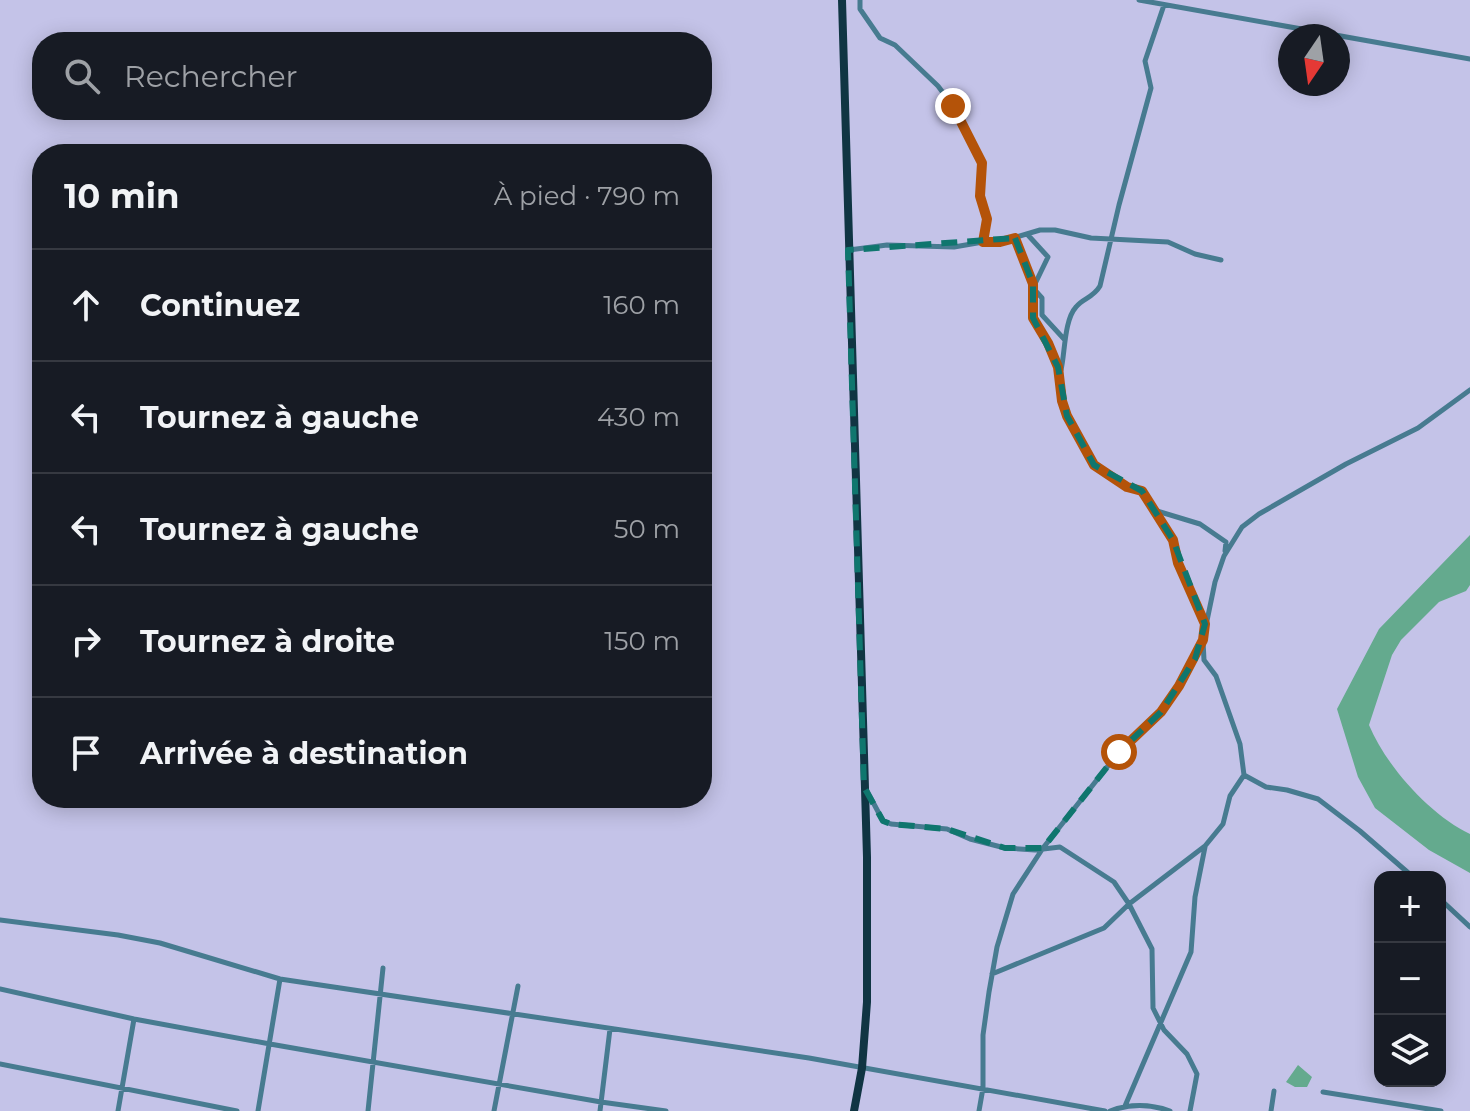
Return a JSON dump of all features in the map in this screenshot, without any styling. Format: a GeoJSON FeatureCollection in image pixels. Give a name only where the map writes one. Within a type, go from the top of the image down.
{"type":"FeatureCollection","features":[{"type":"Feature","properties":{"kind":"main road"},"geometry":{"type":"LineString","coordinates":[[842,0],[867,1002],[862,1068],[854,1111]]}},
{"type":"Feature","properties":{"kind":"street"},"geometry":{"type":"LineString","coordinates":[[860,0],[860,9],[880,38],[895,45],[938,86],[953,106],[981,158],[980,196],[987,219],[983,242]]}},
{"type":"Feature","properties":{"kind":"street"},"geometry":{"type":"LineString","coordinates":[[1139,0],[1470,59]]}},
{"type":"Feature","properties":{"kind":"street"},"geometry":{"type":"LineString","coordinates":[[1058,379],[1064,340],[1076,306],[1094,295],[1100,286],[1110,237],[1151,88],[1145,61],[1164,5]]}},
{"type":"Feature","properties":{"kind":"street"},"geometry":{"type":"LineString","coordinates":[[848,250],[887,245],[954,247],[1000,242],[1027,233],[1055,230],[1091,238],[1168,242],[1195,254],[1221,260]]}},
{"type":"Feature","properties":{"kind":"street"},"geometry":{"type":"LineString","coordinates":[[1027,233],[1048,257],[1033,288]]}},
{"type":"Feature","properties":{"kind":"street"},"geometry":{"type":"LineString","coordinates":[[1015,238],[1033,288],[1033,318],[1058,367],[1067,416],[1094,465],[1127,487],[1142,491],[1173,540],[1178,563],[1205,624]]}},
{"type":"Feature","properties":{"kind":"street"},"geometry":{"type":"LineString","coordinates":[[1033,288],[1042,298],[1042,315],[1064,340]]}},
{"type":"Feature","properties":{"kind":"street"},"geometry":{"type":"LineString","coordinates":[[1224,556],[1242,527],[1259,514],[1346,464],[1418,428],[1470,390]]}},
{"type":"Feature","properties":{"kind":"street"},"geometry":{"type":"LineString","coordinates":[[992,974],[1104,928],[1129,904],[1205,846],[1223,824],[1230,796],[1244,775],[1240,744],[1216,676],[1204,660],[1205,624],[1226,542],[1200,524],[1153,510]]}},
{"type":"Feature","properties":{"kind":"street"},"geometry":{"type":"LineString","coordinates":[[979,1111],[983,1088],[983,1035],[992,974],[1013,894],[1043,848],[1119,752],[1161,712],[1179,686],[1203,640]]}},
{"type":"Feature","properties":{"kind":"street"},"geometry":{"type":"LineString","coordinates":[[1244,775],[1266,787],[1318,799],[1406,871]]}},
{"type":"Feature","properties":{"kind":"street"},"geometry":{"type":"LineString","coordinates":[[864,787],[883,821],[947,829],[1005,848],[1060,847],[1114,882],[1152,949],[1153,1008],[1164,1030],[1187,1054],[1197,1074],[1190,1111]]}},
{"type":"Feature","properties":{"kind":"street"},"geometry":{"type":"LineString","coordinates":[[1125,1106],[1191,952],[1195,897],[1205,846]]}},
{"type":"Feature","properties":{"kind":"street"},"geometry":{"type":"LineString","coordinates":[[1446,905],[1470,927]]}},
{"type":"Feature","properties":{"kind":"street"},"geometry":{"type":"LineString","coordinates":[[0,922],[118,935],[160,943],[280,979],[382,996],[610,1028],[1107,1111],[1125,1106],[1158,1107],[1170,1111]]}},
{"type":"Feature","properties":{"kind":"street"},"geometry":{"type":"LineString","coordinates":[[368,1111],[383,968]]}},
{"type":"Feature","properties":{"kind":"street"},"geometry":{"type":"LineString","coordinates":[[258,1111],[280,979]]}},
{"type":"Feature","properties":{"kind":"street"},"geometry":{"type":"LineString","coordinates":[[494,1111],[518,986]]}},
{"type":"Feature","properties":{"kind":"street"},"geometry":{"type":"LineString","coordinates":[[0,989],[134,1019],[270,1044],[666,1111]]}},
{"type":"Feature","properties":{"kind":"street"},"geometry":{"type":"LineString","coordinates":[[118,1111],[134,1019]]}},
{"type":"Feature","properties":{"kind":"street"},"geometry":{"type":"LineString","coordinates":[[600,1111],[610,1028]]}},
{"type":"Feature","properties":{"kind":"street"},"geometry":{"type":"LineString","coordinates":[[0,1064],[237,1111]]}},
{"type":"Feature","properties":{"kind":"street"},"geometry":{"type":"LineString","coordinates":[[1271,1111],[1274,1091]]}},
{"type":"Feature","properties":{"kind":"street"},"geometry":{"type":"LineString","coordinates":[[1323,1092],[1441,1111]]}},
{"type":"Feature","properties":{"kind":"highlighted area"},"geometry":{"type":"Polygon","coordinates":[[[1015,238],[1033,284],[1033,318],[1058,367],[1067,416],[1094,465],[1142,491],[1173,540],[1205,624],[1195,659],[1161,712],[1119,752],[1043,848],[1005,848],[947,829],[891,824],[883,821],[864,787],[848,250],[1015,238]]]}},
{"type":"Feature","properties":{"kind":"shaded area"},"geometry":{"type":"Polygon","coordinates":[[[1470,535],[1470,585],[1466,591],[1439,602],[1401,640],[1392,655],[1369,725],[1386,757],[1411,788],[1440,815],[1470,834],[1470,873],[1429,850],[1375,808],[1358,777],[1337,709],[1379,629],[1470,535]]]}},
{"type":"Feature","properties":{"kind":"shaded area"},"geometry":{"type":"Polygon","coordinates":[[[1298,1065],[1312,1077],[1307,1087],[1295,1087],[1286,1082],[1298,1065]]]}},
{"type":"Feature","properties":{"kind":"route"},"geometry":{"type":"LineString","coordinates":[[953,106],[981,158],[980,196],[987,219],[983,242],[1015,238],[1033,284],[1033,318],[1058,367],[1067,416],[1094,465],[1113,480],[1142,491],[1173,540],[1178,563],[1205,624],[1203,640],[1179,686],[1161,712],[1119,752]]}}]}
